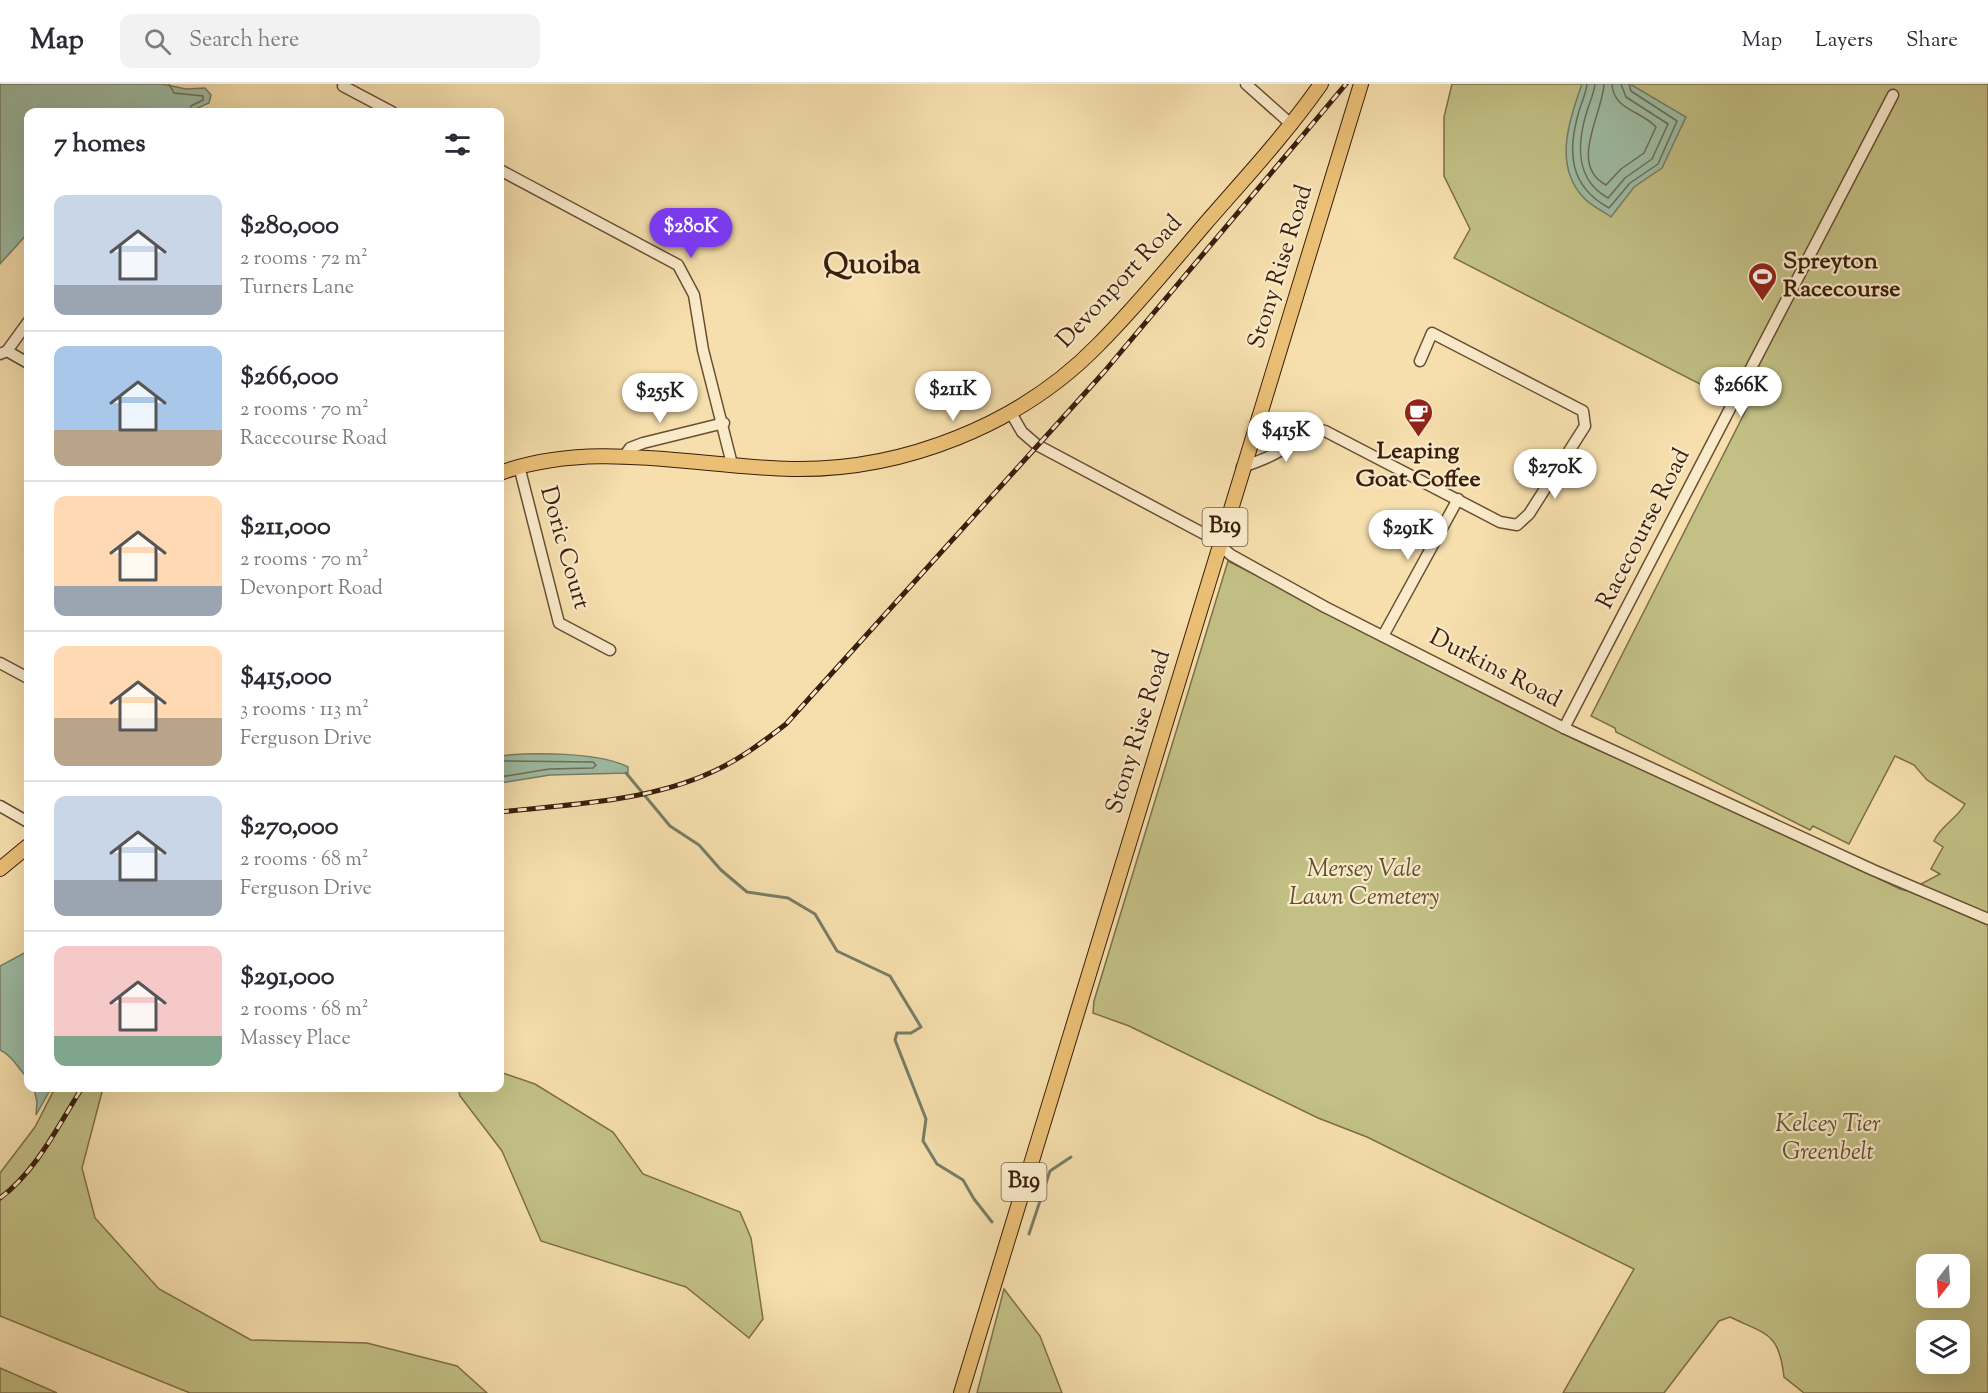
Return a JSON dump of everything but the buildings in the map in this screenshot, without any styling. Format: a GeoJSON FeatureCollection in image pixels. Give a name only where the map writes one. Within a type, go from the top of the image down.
{"type":"FeatureCollection","features":[{"type":"Feature","properties":{"kind":"main road","name":"Devonport Road"},"geometry":{"type":"LineString","coordinates":[[1296,120],[1321,84]]}},
{"type":"Feature","properties":{"kind":"main road","name":"Devonport Road"},"geometry":{"type":"LineString","coordinates":[[504,472],[519,466],[593,456],[793,469],[876,463],[944,443],[1011,413],[1097,347],[1330,84]]}},
{"type":"Feature","properties":{"kind":"main road","name":"Stony Rise Road"},"geometry":{"type":"LineString","coordinates":[[961,1393],[1221,544],[1242,466],[1361,84]]}},
{"type":"Feature","properties":{"kind":"main road"},"geometry":{"type":"LineString","coordinates":[[0,869],[24,849]]}},
{"type":"Feature","properties":{"kind":"street"},"geometry":{"type":"LineString","coordinates":[[1246,84],[1296,120]]}},
{"type":"Feature","properties":{"kind":"street"},"geometry":{"type":"LineString","coordinates":[[343,87],[384,108]]}},
{"type":"Feature","properties":{"kind":"street","name":"Racecourse Road"},"geometry":{"type":"LineString","coordinates":[[1564,728],[1893,94]]}},
{"type":"Feature","properties":{"kind":"street"},"geometry":{"type":"LineString","coordinates":[[504,172],[678,265],[694,295],[703,350],[724,423],[732,464]]}},
{"type":"Feature","properties":{"kind":"street"},"geometry":{"type":"LineString","coordinates":[[24,327],[3,353],[24,361]]}},
{"type":"Feature","properties":{"kind":"street"},"geometry":{"type":"LineString","coordinates":[[1258,416],[1325,431],[1500,522],[1517,525],[1529,514],[1585,426],[1583,411],[1432,333],[1420,362]]}},
{"type":"Feature","properties":{"kind":"street","name":"Durkins Road"},"geometry":{"type":"LineString","coordinates":[[1011,413],[1022,432],[1037,445],[1221,544],[1231,555],[1383,636],[1564,728],[1873,870],[1988,919]]}},
{"type":"Feature","properties":{"kind":"street"},"geometry":{"type":"LineString","coordinates":[[623,458],[630,448],[643,443],[724,423]]}},
{"type":"Feature","properties":{"kind":"street"},"geometry":{"type":"LineString","coordinates":[[1242,466],[1259,462],[1292,444],[1305,427]]}},
{"type":"Feature","properties":{"kind":"street","name":"Doric Court"},"geometry":{"type":"LineString","coordinates":[[519,466],[559,623],[610,650]]}},
{"type":"Feature","properties":{"kind":"street"},"geometry":{"type":"LineString","coordinates":[[1383,636],[1458,499]]}},
{"type":"Feature","properties":{"kind":"street"},"geometry":{"type":"LineString","coordinates":[[0,663],[24,676]]}},
{"type":"Feature","properties":{"kind":"street"},"geometry":{"type":"LineString","coordinates":[[0,806],[24,820]]}},
{"type":"Feature","properties":{"kind":"green space"},"geometry":{"type":"Polygon","coordinates":[[[1452,84],[1988,84],[1988,1393],[1804,1393],[1784,1377],[1779,1351],[1769,1337],[1730,1317],[1719,1321],[1664,1393],[1563,1393],[1634,1269],[1367,1137],[1318,1118],[1129,1026],[1093,1013],[1094,1001],[1228,561],[1576,740],[1811,845],[1900,889],[1908,891],[1940,874],[1931,869],[1943,847],[1934,841],[1965,804],[1927,780],[1914,765],[1895,756],[1849,844],[1813,826],[1810,830],[1616,732],[1615,728],[1591,716],[1747,408],[1454,258],[1470,229],[1444,176],[1444,117],[1452,84]]]}},
{"type":"Feature","properties":{"kind":"green space"},"geometry":{"type":"Polygon","coordinates":[[[504,1073],[535,1084],[613,1132],[643,1174],[740,1212],[751,1238],[763,1319],[749,1338],[686,1287],[541,1241],[502,1151],[459,1092],[504,1092],[504,1073]]]}},
{"type":"Feature","properties":{"kind":"green space"},"geometry":{"type":"Polygon","coordinates":[[[53,1092],[102,1092],[82,1168],[95,1218],[159,1289],[251,1340],[367,1343],[457,1366],[487,1393],[190,1393],[0,1316],[0,1173],[35,1127],[53,1092]]]}},
{"type":"Feature","properties":{"kind":"green space"},"geometry":{"type":"Polygon","coordinates":[[[1004,1289],[1040,1336],[1062,1393],[977,1393],[1004,1289]]]}},
{"type":"Feature","properties":{"kind":"green space"},"geometry":{"type":"Polygon","coordinates":[[[0,1368],[57,1393],[0,1393],[0,1368]]]}},
{"type":"Feature","properties":{"kind":"water"},"geometry":{"type":"Polygon","coordinates":[[[0,84],[162,84],[186,89],[205,88],[211,95],[209,103],[198,108],[24,108],[24,237],[0,264],[0,84]]]}},
{"type":"Feature","properties":{"kind":"water"},"geometry":{"type":"Polygon","coordinates":[[[1582,84],[1630,84],[1686,117],[1662,168],[1634,187],[1611,217],[1584,198],[1574,185],[1569,172],[1566,142],[1572,112],[1582,84]]]}},
{"type":"Feature","properties":{"kind":"water"},"geometry":{"type":"Polygon","coordinates":[[[547,754],[583,756],[601,758],[628,767],[628,773],[550,775],[504,782],[504,756],[547,754]]]}},
{"type":"Feature","properties":{"kind":"water"},"geometry":{"type":"Polygon","coordinates":[[[24,953],[24,1073],[12,1059],[0,1050],[0,966],[24,953]]]}},
{"type":"Feature","properties":{"kind":"water"},"geometry":{"type":"Polygon","coordinates":[[[35,1092],[49,1092],[36,1115],[35,1092]]]}},
{"type":"Feature","properties":{"kind":"waterway"},"geometry":{"type":"LineString","coordinates":[[626,773],[670,826],[699,845],[721,870],[747,892],[788,898],[815,914],[837,951],[890,976],[921,1027],[911,1033],[897,1033],[895,1040],[926,1119],[923,1141],[937,1164],[963,1180],[992,1222]]}},
{"type":"Feature","properties":{"kind":"waterway"},"geometry":{"type":"LineString","coordinates":[[1029,1234],[1050,1171],[1071,1157]]}},
{"type":"Feature","properties":{"kind":"railway"},"geometry":{"type":"LineString","coordinates":[[504,812],[635,796],[687,782],[732,762],[786,724],[1104,372],[1346,84]]}},
{"type":"Feature","properties":{"kind":"railway"},"geometry":{"type":"LineString","coordinates":[[0,1198],[25,1175],[36,1161],[80,1092]]}},
{"type":"Feature","properties":{"kind":"place","name":"Spreyton Racecourse"},"geometry":{"type":"Point","coordinates":[1762,302]}},
{"type":"Feature","properties":{"kind":"place","name":"Leaping Goat Coffee"},"geometry":{"type":"Point","coordinates":[1418,438]}},
{"type":"Feature","properties":{"kind":"district","name":"Quoiba"},"geometry":{"type":"Point","coordinates":[872,265]}},
{"type":"Feature","properties":{"kind":"park label","name":"Mersey Vale Lawn Cemetery"},"geometry":{"type":"Point","coordinates":[1364,884]}},
{"type":"Feature","properties":{"kind":"park label","name":"Kelcey Tier Greenbelt"},"geometry":{"type":"Point","coordinates":[1828,1139]}}]}
